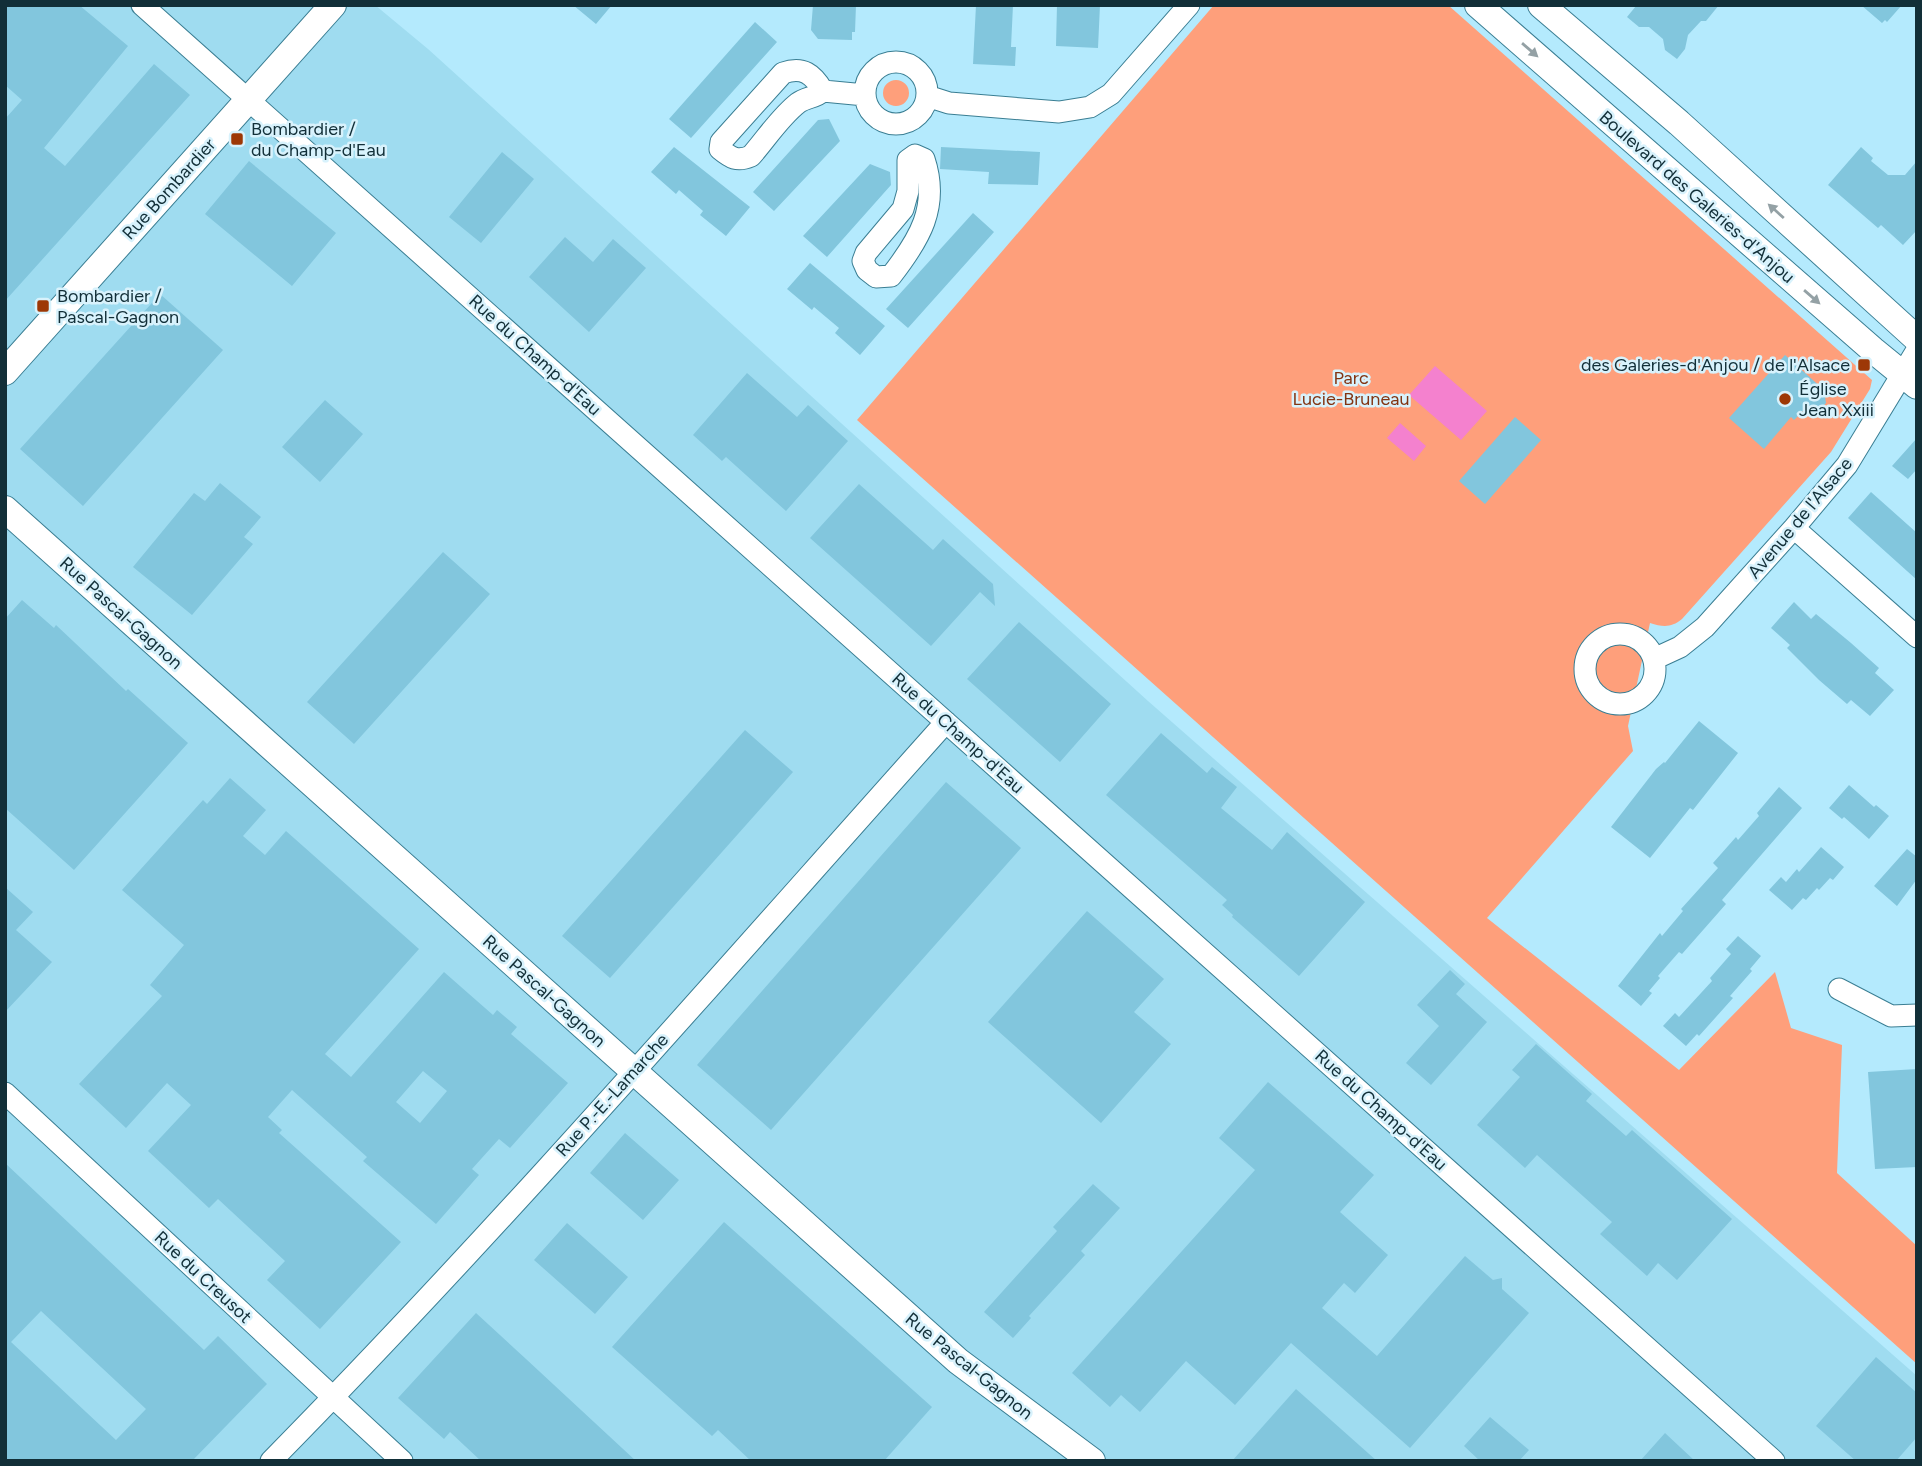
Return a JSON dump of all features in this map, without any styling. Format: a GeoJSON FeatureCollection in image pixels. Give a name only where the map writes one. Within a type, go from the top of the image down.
{"type":"FeatureCollection","features":[{"type":"Feature","properties":{"kind":"street","name":"Rue du Champ-d'Eau"},"geometry":{"type":"LineString","coordinates":[[142,5],[1774,1461]]}},
{"type":"Feature","properties":{"kind":"street","name":"Rue Bombardier"},"geometry":{"type":"LineString","coordinates":[[5,372],[333,5]]}},
{"type":"Feature","properties":{"kind":"street"},"geometry":{"type":"LineString","coordinates":[[927,96],[949,103],[1059,112],[1090,107],[1111,94],[1189,5]]}},
{"type":"Feature","properties":{"kind":"street","name":"Boulevard des Galeries-d'Anjou"},"geometry":{"type":"LineString","coordinates":[[1478,5],[1910,380]]}},
{"type":"Feature","properties":{"kind":"street"},"geometry":{"type":"LineString","coordinates":[[1541,5],[1679,123],[1917,339]]}},
{"type":"Feature","properties":{"kind":"street"},"geometry":{"type":"LineString","coordinates":[[896,62],[906,64],[920,74],[926,85],[927,96],[917,116],[904,123],[895,124],[878,118],[867,104],[865,95],[866,85],[877,68],[896,62]]}},
{"type":"Feature","properties":{"kind":"street"},"geometry":{"type":"LineString","coordinates":[[823,91],[817,80],[806,71],[794,69],[783,73],[721,142],[720,149],[732,159],[742,160],[751,156],[793,108],[802,100],[817,96],[823,91],[865,95]]}},
{"type":"Feature","properties":{"kind":"street"},"geometry":{"type":"LineString","coordinates":[[904,123],[915,155],[924,159],[929,179],[929,210],[913,247],[891,276],[876,277],[867,270],[863,261],[866,253],[903,209],[908,191],[908,160],[915,155]]}},
{"type":"Feature","properties":{"kind":"street"},"geometry":{"type":"LineString","coordinates":[[1651,157],[1679,123]]}},
{"type":"Feature","properties":{"kind":"street","name":"Avenue de l'Alsace"},"geometry":{"type":"LineString","coordinates":[[1654,659],[1680,647],[1705,627],[1847,466],[1910,380],[1917,350]]}},
{"type":"Feature","properties":{"kind":"street","name":"Rue Pascal-Gagnon"},"geometry":{"type":"LineString","coordinates":[[5,509],[958,1361],[1092,1461]]}},
{"type":"Feature","properties":{"kind":"street"},"geometry":{"type":"LineString","coordinates":[[1794,528],[1917,637]]}},
{"type":"Feature","properties":{"kind":"street","name":"Rue P.-E.-Lamarche"},"geometry":{"type":"LineString","coordinates":[[271,1461],[334,1397],[634,1072],[946,722]]}},
{"type":"Feature","properties":{"kind":"street"},"geometry":{"type":"LineString","coordinates":[[1839,989],[1891,1016],[1917,1015]]}},
{"type":"Feature","properties":{"kind":"street","name":"Rue du Creusot"},"geometry":{"type":"LineString","coordinates":[[5,1093],[402,1461]]}},
{"type":"Feature","properties":{"kind":"shaded area"},"geometry":{"type":"Polygon","coordinates":[[[5,5],[375,5],[428,49],[1148,701],[1917,1376],[1917,1461],[5,1461],[5,5]]]}},
{"type":"Feature","properties":{"kind":"shaded area"},"geometry":{"type":"Polygon","coordinates":[[[1435,366],[1487,411],[1461,440],[1409,395],[1435,366]]]}},
{"type":"Feature","properties":{"kind":"shaded area"},"geometry":{"type":"Polygon","coordinates":[[[1400,423],[1426,446],[1414,461],[1387,438],[1400,423]]]}},
{"type":"Feature","properties":{"kind":"green space","name":"Parc Lucie-Bruneau"},"geometry":{"type":"Polygon","coordinates":[[[1214,5],[1448,5],[1872,380],[1870,389],[1831,452],[1682,619],[1667,626],[1650,623],[1628,726],[1633,751],[1487,918],[1679,1070],[1775,972],[1791,1028],[1842,1045],[1837,1173],[1917,1246],[1917,1364],[857,420],[1214,5]]]}},
{"type":"Feature","properties":{"kind":"green space"},"geometry":{"type":"Polygon","coordinates":[[[896,80],[906,83],[909,93],[906,103],[896,106],[886,103],[883,93],[886,83],[896,80]]]}},
{"type":"Feature","properties":{"kind":"building"},"geometry":{"type":"Polygon","coordinates":[[[5,5],[79,5],[128,46],[44,148],[65,166],[154,64],[190,95],[5,301],[5,119],[22,100],[5,85],[5,5]]]}},
{"type":"Feature","properties":{"kind":"building"},"geometry":{"type":"Polygon","coordinates":[[[573,5],[612,5],[596,24],[573,5]]]}},
{"type":"Feature","properties":{"kind":"building"},"geometry":{"type":"Polygon","coordinates":[[[813,5],[856,5],[852,40],[818,39],[811,30],[813,5]]]}},
{"type":"Feature","properties":{"kind":"building"},"geometry":{"type":"Polygon","coordinates":[[[976,5],[1013,5],[1011,47],[1016,47],[1015,66],[973,64],[976,5]]]}},
{"type":"Feature","properties":{"kind":"building"},"geometry":{"type":"Polygon","coordinates":[[[1057,5],[1100,5],[1098,48],[1056,46],[1057,5]]]}},
{"type":"Feature","properties":{"kind":"building"},"geometry":{"type":"Polygon","coordinates":[[[1719,5],[1706,21],[1701,21],[1688,35],[1685,49],[1677,59],[1665,50],[1663,39],[1649,27],[1639,27],[1627,17],[1636,6],[1719,5]]]}},
{"type":"Feature","properties":{"kind":"building"},"geometry":{"type":"Polygon","coordinates":[[[1861,5],[1902,5],[1887,22],[1885,20],[1882,23],[1861,5]]]}},
{"type":"Feature","properties":{"kind":"building"},"geometry":{"type":"Polygon","coordinates":[[[755,22],[777,42],[691,138],[669,119],[755,22]]]}},
{"type":"Feature","properties":{"kind":"building"},"geometry":{"type":"Polygon","coordinates":[[[829,119],[840,141],[774,211],[753,192],[818,120],[829,119]]]}},
{"type":"Feature","properties":{"kind":"building"},"geometry":{"type":"Polygon","coordinates":[[[674,147],[750,207],[726,236],[700,215],[703,211],[679,190],[676,194],[651,172],[674,147]]]}},
{"type":"Feature","properties":{"kind":"building"},"geometry":{"type":"Polygon","coordinates":[[[941,147],[1040,152],[1038,185],[988,184],[989,172],[940,169],[941,147]]]}},
{"type":"Feature","properties":{"kind":"building"},"geometry":{"type":"Polygon","coordinates":[[[1861,147],[1873,158],[1871,161],[1888,175],[1905,175],[1917,161],[1917,230],[1903,245],[1881,225],[1878,228],[1828,185],[1861,147]]]}},
{"type":"Feature","properties":{"kind":"building"},"geometry":{"type":"Polygon","coordinates":[[[502,152],[534,179],[481,243],[449,217],[502,152]]]}},
{"type":"Feature","properties":{"kind":"building"},"geometry":{"type":"Polygon","coordinates":[[[249,161],[336,233],[292,286],[205,214],[249,161]]]}},
{"type":"Feature","properties":{"kind":"building"},"geometry":{"type":"Polygon","coordinates":[[[870,164],[890,172],[891,185],[827,257],[803,236],[870,164]]]}},
{"type":"Feature","properties":{"kind":"building"},"geometry":{"type":"Polygon","coordinates":[[[973,213],[994,232],[908,328],[886,309],[973,213]]]}},
{"type":"Feature","properties":{"kind":"building"},"geometry":{"type":"Polygon","coordinates":[[[565,237],[593,262],[613,239],[646,268],[589,332],[529,277],[565,237]]]}},
{"type":"Feature","properties":{"kind":"building"},"geometry":{"type":"Polygon","coordinates":[[[810,263],[885,326],[860,355],[835,333],[839,328],[787,289],[810,263]]]}},
{"type":"Feature","properties":{"kind":"building"},"geometry":{"type":"Polygon","coordinates":[[[160,294],[223,350],[83,506],[20,449],[160,294]]]}},
{"type":"Feature","properties":{"kind":"building","name":"Église Jean Xxiii"},"geometry":{"type":"Polygon","coordinates":[[[1785,355],[1824,390],[1826,403],[1820,410],[1805,409],[1794,420],[1791,417],[1764,449],[1729,418],[1785,355]]]}},
{"type":"Feature","properties":{"kind":"building"},"geometry":{"type":"Polygon","coordinates":[[[747,373],[797,417],[808,405],[848,441],[786,511],[726,457],[722,461],[693,435],[747,373]]]}},
{"type":"Feature","properties":{"kind":"building"},"geometry":{"type":"Polygon","coordinates":[[[325,400],[363,434],[320,482],[282,447],[325,400]]]}},
{"type":"Feature","properties":{"kind":"building"},"geometry":{"type":"Polygon","coordinates":[[[1515,417],[1541,440],[1485,504],[1459,481],[1515,417]]]}},
{"type":"Feature","properties":{"kind":"building"},"geometry":{"type":"Polygon","coordinates":[[[1917,438],[1917,469],[1908,479],[1892,466],[1917,438]]]}},
{"type":"Feature","properties":{"kind":"building"},"geometry":{"type":"Polygon","coordinates":[[[220,483],[261,517],[244,537],[253,544],[192,615],[133,567],[194,493],[205,501],[220,483]]]}},
{"type":"Feature","properties":{"kind":"building"},"geometry":{"type":"Polygon","coordinates":[[[859,484],[933,550],[943,539],[993,584],[995,606],[980,592],[931,646],[810,538],[859,484]]]}},
{"type":"Feature","properties":{"kind":"building"},"geometry":{"type":"Polygon","coordinates":[[[1871,492],[1917,533],[1917,580],[1848,518],[1871,492]]]}},
{"type":"Feature","properties":{"kind":"building"},"geometry":{"type":"Polygon","coordinates":[[[443,552],[490,594],[354,744],[307,702],[443,552]]]}},
{"type":"Feature","properties":{"kind":"building"},"geometry":{"type":"Polygon","coordinates":[[[22,600],[54,628],[56,625],[126,691],[128,689],[188,743],[74,870],[5,808],[5,619],[22,600]]]}},
{"type":"Feature","properties":{"kind":"building"},"geometry":{"type":"Polygon","coordinates":[[[1794,602],[1811,619],[1816,614],[1851,643],[1879,668],[1875,673],[1894,690],[1870,716],[1851,700],[1847,704],[1819,680],[1787,648],[1790,645],[1771,628],[1794,602]]]}},
{"type":"Feature","properties":{"kind":"building"},"geometry":{"type":"Polygon","coordinates":[[[1019,622],[1111,704],[1060,762],[967,679],[1019,622]]]}},
{"type":"Feature","properties":{"kind":"building"},"geometry":{"type":"Polygon","coordinates":[[[1699,721],[1738,753],[1693,810],[1690,808],[1650,858],[1611,827],[1656,769],[1665,763],[1699,721]]]}},
{"type":"Feature","properties":{"kind":"building"},"geometry":{"type":"Polygon","coordinates":[[[745,730],[793,772],[610,978],[562,936],[745,730]]]}},
{"type":"Feature","properties":{"kind":"building"},"geometry":{"type":"Polygon","coordinates":[[[1161,733],[1207,773],[1212,767],[1237,787],[1221,808],[1272,850],[1287,832],[1365,902],[1299,976],[1232,917],[1222,905],[1227,900],[1106,795],[1161,733]]]}},
{"type":"Feature","properties":{"kind":"building"},"geometry":{"type":"Polygon","coordinates":[[[230,778],[266,810],[243,836],[265,855],[286,831],[419,949],[325,1054],[351,1077],[444,972],[493,1015],[497,1010],[517,1027],[511,1034],[568,1083],[510,1148],[499,1139],[472,1169],[479,1175],[436,1224],[363,1161],[367,1157],[292,1090],[268,1117],[282,1130],[279,1133],[401,1242],[320,1329],[267,1280],[285,1261],[218,1199],[209,1208],[148,1151],[191,1105],[167,1083],[126,1128],[79,1084],[162,996],[150,985],[184,945],[122,890],[203,800],[207,804],[230,778]],[[423,1071],[396,1102],[420,1123],[447,1091],[423,1071]]]}},
{"type":"Feature","properties":{"kind":"building"},"geometry":{"type":"Polygon","coordinates":[[[946,782],[1021,848],[771,1130],[697,1065],[946,782]]]}},
{"type":"Feature","properties":{"kind":"building"},"geometry":{"type":"Polygon","coordinates":[[[1849,785],[1889,816],[1869,839],[1829,808],[1849,785]]]}},
{"type":"Feature","properties":{"kind":"building"},"geometry":{"type":"Polygon","coordinates":[[[1779,787],[1802,808],[1722,900],[1726,904],[1682,954],[1679,952],[1658,976],[1660,978],[1649,991],[1652,993],[1641,1006],[1618,986],[1660,933],[1662,936],[1683,911],[1681,909],[1718,868],[1713,863],[1759,816],[1757,813],[1779,787]]]}},
{"type":"Feature","properties":{"kind":"building"},"geometry":{"type":"Polygon","coordinates":[[[1821,847],[1844,867],[1833,880],[1830,878],[1792,910],[1769,890],[1781,877],[1786,882],[1797,869],[1799,872],[1821,847]]]}},
{"type":"Feature","properties":{"kind":"building"},"geometry":{"type":"Polygon","coordinates":[[[1907,849],[1917,857],[1917,879],[1897,906],[1874,886],[1907,849]]]}},
{"type":"Feature","properties":{"kind":"building"},"geometry":{"type":"Polygon","coordinates":[[[5,887],[33,912],[16,930],[52,962],[5,1012],[5,887]]]}},
{"type":"Feature","properties":{"kind":"building"},"geometry":{"type":"Polygon","coordinates":[[[1087,911],[1164,979],[1134,1012],[1171,1044],[1101,1123],[988,1022],[1087,911]]]}},
{"type":"Feature","properties":{"kind":"building"},"geometry":{"type":"Polygon","coordinates":[[[1738,936],[1761,956],[1730,996],[1733,998],[1699,1036],[1697,1034],[1686,1046],[1663,1026],[1675,1013],[1679,1017],[1712,981],[1710,978],[1731,954],[1726,949],[1738,936]]]}},
{"type":"Feature","properties":{"kind":"building"},"geometry":{"type":"Polygon","coordinates":[[[1450,970],[1465,984],[1456,994],[1487,1022],[1431,1085],[1406,1063],[1439,1026],[1417,1005],[1450,970]]]}},
{"type":"Feature","properties":{"kind":"building"},"geometry":{"type":"Polygon","coordinates":[[[1536,1044],[1592,1094],[1586,1101],[1626,1136],[1632,1130],[1732,1219],[1677,1280],[1658,1263],[1647,1276],[1600,1234],[1612,1222],[1537,1155],[1525,1168],[1477,1125],[1520,1077],[1512,1070],[1536,1044]]]}},
{"type":"Feature","properties":{"kind":"building"},"geometry":{"type":"Polygon","coordinates":[[[1917,1069],[1917,1167],[1875,1169],[1868,1072],[1917,1069]]]}},
{"type":"Feature","properties":{"kind":"building"},"geometry":{"type":"Polygon","coordinates":[[[1268,1082],[1374,1175],[1340,1212],[1388,1255],[1355,1293],[1344,1283],[1322,1308],[1377,1356],[1465,1256],[1493,1280],[1502,1278],[1502,1289],[1529,1313],[1410,1448],[1291,1343],[1235,1405],[1186,1361],[1140,1412],[1121,1395],[1110,1407],[1072,1373],[1255,1170],[1219,1138],[1268,1082]]]}},
{"type":"Feature","properties":{"kind":"building"},"geometry":{"type":"Polygon","coordinates":[[[625,1133],[679,1180],[643,1220],[590,1173],[625,1133]]]}},
{"type":"Feature","properties":{"kind":"building"},"geometry":{"type":"Polygon","coordinates":[[[5,1163],[204,1350],[218,1336],[267,1384],[192,1461],[5,1461],[5,1163]],[[41,1311],[11,1342],[116,1440],[146,1409],[41,1311]]]}},
{"type":"Feature","properties":{"kind":"building"},"geometry":{"type":"Polygon","coordinates":[[[1093,1184],[1120,1208],[1081,1251],[1085,1255],[1029,1316],[1031,1318],[1013,1338],[984,1312],[1057,1231],[1053,1227],[1093,1184]]]}},
{"type":"Feature","properties":{"kind":"building"},"geometry":{"type":"Polygon","coordinates":[[[724,1222],[932,1407],[884,1461],[751,1461],[718,1430],[712,1436],[612,1347],[724,1222]]]}},
{"type":"Feature","properties":{"kind":"building"},"geometry":{"type":"Polygon","coordinates":[[[567,1223],[628,1277],[595,1314],[534,1260],[567,1223]]]}},
{"type":"Feature","properties":{"kind":"building"},"geometry":{"type":"Polygon","coordinates":[[[476,1313],[636,1461],[481,1461],[450,1432],[444,1439],[398,1398],[476,1313]]]}},
{"type":"Feature","properties":{"kind":"building"},"geometry":{"type":"Polygon","coordinates":[[[1876,1357],[1917,1393],[1917,1437],[1896,1461],[1856,1461],[1816,1426],[1876,1357]]]}},
{"type":"Feature","properties":{"kind":"building"},"geometry":{"type":"Polygon","coordinates":[[[1296,1389],[1377,1461],[1232,1461],[1296,1389]]]}},
{"type":"Feature","properties":{"kind":"building"},"geometry":{"type":"Polygon","coordinates":[[[1490,1417],[1529,1450],[1519,1461],[1480,1461],[1464,1446],[1490,1417]]]}},
{"type":"Feature","properties":{"kind":"building"},"geometry":{"type":"Polygon","coordinates":[[[1665,1433],[1695,1461],[1640,1461],[1665,1433]]]}},
{"type":"Feature","properties":{"kind":"place","name":"Bombardier / du Champ-d'Eau"},"geometry":{"type":"Point","coordinates":[237,139]}},
{"type":"Feature","properties":{"kind":"place","name":"Bombardier / Pascal-Gagnon"},"geometry":{"type":"Point","coordinates":[43,306]}},
{"type":"Feature","properties":{"kind":"place","name":"des Galeries-d'Anjou / de l'Alsace"},"geometry":{"type":"Point","coordinates":[1864,365]}},
{"type":"Feature","properties":{"kind":"place","name":"Église Jean Xxiii"},"geometry":{"type":"Point","coordinates":[1785,399]}}]}
